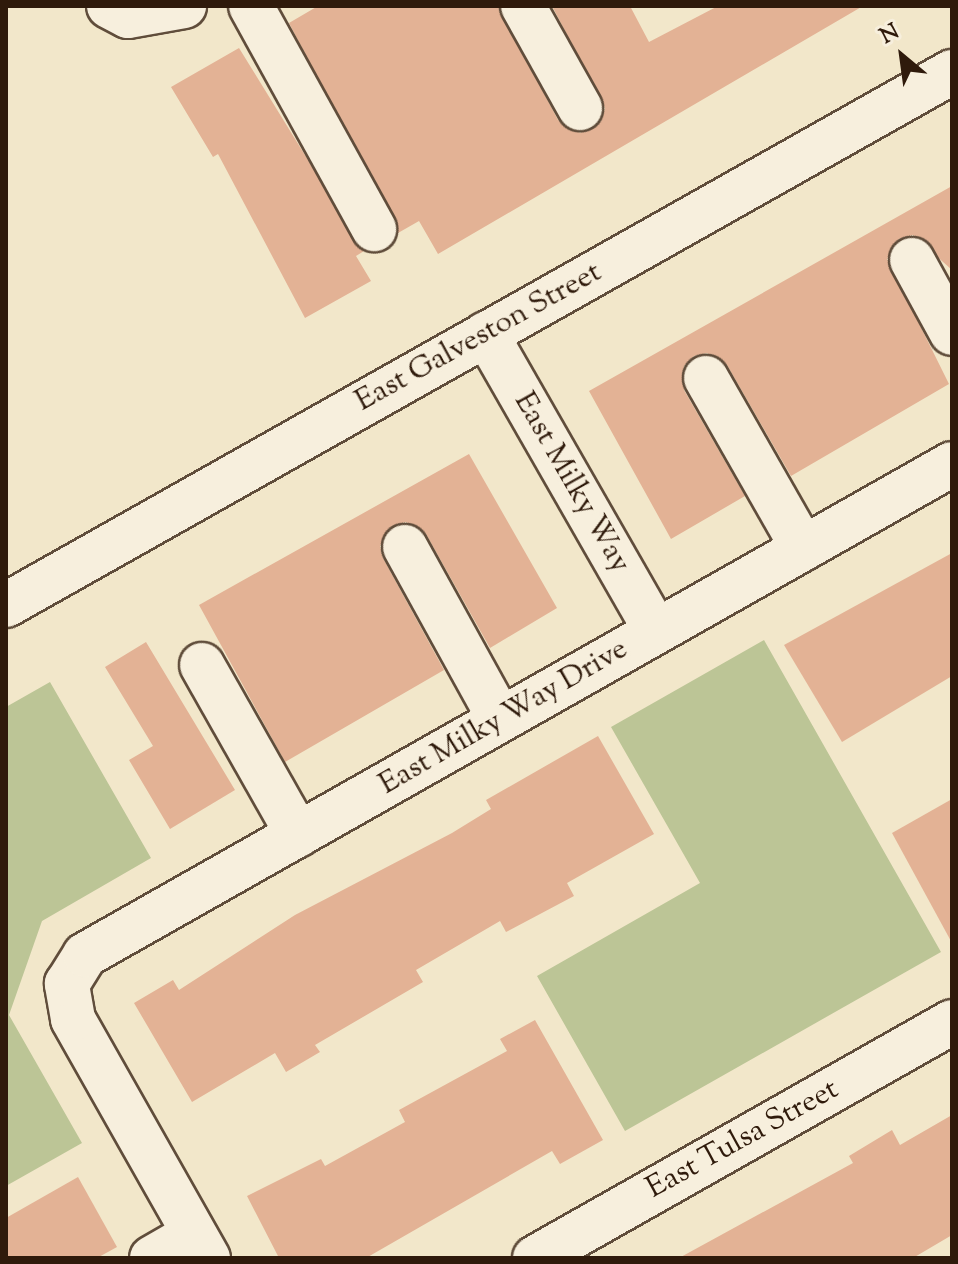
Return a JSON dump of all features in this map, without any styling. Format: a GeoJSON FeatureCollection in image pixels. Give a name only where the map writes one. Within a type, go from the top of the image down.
{"type":"FeatureCollection","features":[{"type":"Feature","properties":{"kind":"street"},"geometry":{"type":"LineString","coordinates":[[118,11],[184,6]]}},
{"type":"Feature","properties":{"kind":"street"},"geometry":{"type":"LineString","coordinates":[[251,6],[374,229]]}},
{"type":"Feature","properties":{"kind":"street"},"geometry":{"type":"LineString","coordinates":[[523,6],[580,108]]}},
{"type":"Feature","properties":{"kind":"street","name":"East Galveston Street"},"geometry":{"type":"LineString","coordinates":[[6,605],[952,72]]}},
{"type":"Feature","properties":{"kind":"street"},"geometry":{"type":"LineString","coordinates":[[912,260],[952,333]]}},
{"type":"Feature","properties":{"kind":"street","name":"East Milky Way"},"geometry":{"type":"LineString","coordinates":[[486,334],[656,631]]}},
{"type":"Feature","properties":{"kind":"street"},"geometry":{"type":"LineString","coordinates":[[706,378],[803,548]]}},
{"type":"Feature","properties":{"kind":"street","name":"East Milky Way Drive"},"geometry":{"type":"LineString","coordinates":[[201,1246],[73,1019],[67,984],[85,955],[952,464]]}},
{"type":"Feature","properties":{"kind":"street"},"geometry":{"type":"LineString","coordinates":[[405,547],[500,719]]}},
{"type":"Feature","properties":{"kind":"street"},"geometry":{"type":"LineString","coordinates":[[202,665],[298,835]]}},
{"type":"Feature","properties":{"kind":"street","name":"East Tulsa Street"},"geometry":{"type":"LineString","coordinates":[[535,1258],[952,1022]]}},
{"type":"Feature","properties":{"kind":"street"},"geometry":{"type":"LineString","coordinates":[[152,1258],[201,1246]]}},
{"type":"Feature","properties":{"kind":"green space"},"geometry":{"type":"Polygon","coordinates":[[[764,640],[941,952],[625,1131],[537,976],[700,883],[611,727],[764,640]]]}},
{"type":"Feature","properties":{"kind":"green space"},"geometry":{"type":"Polygon","coordinates":[[[50,682],[151,858],[42,921],[9,1015],[82,1143],[6,1186],[6,707],[50,682]]]}},
{"type":"Feature","properties":{"kind":"building"},"geometry":{"type":"Polygon","coordinates":[[[318,6],[498,6],[558,120],[580,133],[601,121],[605,108],[552,6],[630,6],[649,42],[718,6],[863,6],[438,254],[419,221],[398,233],[289,23],[318,6]]]}},
{"type":"Feature","properties":{"kind":"building"},"geometry":{"type":"Polygon","coordinates":[[[239,48],[364,251],[356,256],[371,281],[305,318],[218,154],[213,157],[171,87],[239,48]]]}},
{"type":"Feature","properties":{"kind":"building"},"geometry":{"type":"Polygon","coordinates":[[[952,186],[952,270],[913,235],[899,239],[887,259],[949,384],[791,476],[727,365],[707,353],[694,356],[684,366],[684,390],[745,496],[671,539],[589,391],[952,186]]]}},
{"type":"Feature","properties":{"kind":"building"},"geometry":{"type":"Polygon","coordinates":[[[469,454],[557,608],[490,648],[426,534],[406,522],[392,526],[380,546],[383,558],[444,670],[285,762],[199,605],[469,454]]]}},
{"type":"Feature","properties":{"kind":"building"},"geometry":{"type":"Polygon","coordinates":[[[952,553],[952,676],[842,742],[784,645],[952,553]]]}},
{"type":"Feature","properties":{"kind":"building"},"geometry":{"type":"Polygon","coordinates":[[[146,642],[235,790],[170,829],[129,760],[153,746],[105,667],[146,642]]]}},
{"type":"Feature","properties":{"kind":"building"},"geometry":{"type":"Polygon","coordinates":[[[598,736],[654,834],[567,883],[574,896],[506,932],[500,921],[416,970],[423,982],[315,1045],[320,1052],[286,1072],[275,1053],[192,1102],[134,1003],[173,980],[179,990],[295,915],[452,833],[491,809],[486,800],[598,736]]]}},
{"type":"Feature","properties":{"kind":"building"},"geometry":{"type":"Polygon","coordinates":[[[952,799],[952,943],[892,833],[952,799]]]}},
{"type":"Feature","properties":{"kind":"building"},"geometry":{"type":"Polygon","coordinates":[[[535,1020],[603,1140],[560,1164],[552,1151],[366,1258],[279,1258],[247,1196],[321,1159],[325,1166],[405,1122],[399,1110],[507,1051],[500,1039],[535,1020]]]}},
{"type":"Feature","properties":{"kind":"building"},"geometry":{"type":"Polygon","coordinates":[[[952,1115],[952,1235],[913,1258],[679,1258],[853,1163],[849,1156],[892,1130],[900,1145],[952,1115]]]}},
{"type":"Feature","properties":{"kind":"building"},"geometry":{"type":"Polygon","coordinates":[[[78,1177],[117,1247],[97,1258],[6,1258],[6,1218],[78,1177]]]}}]}
